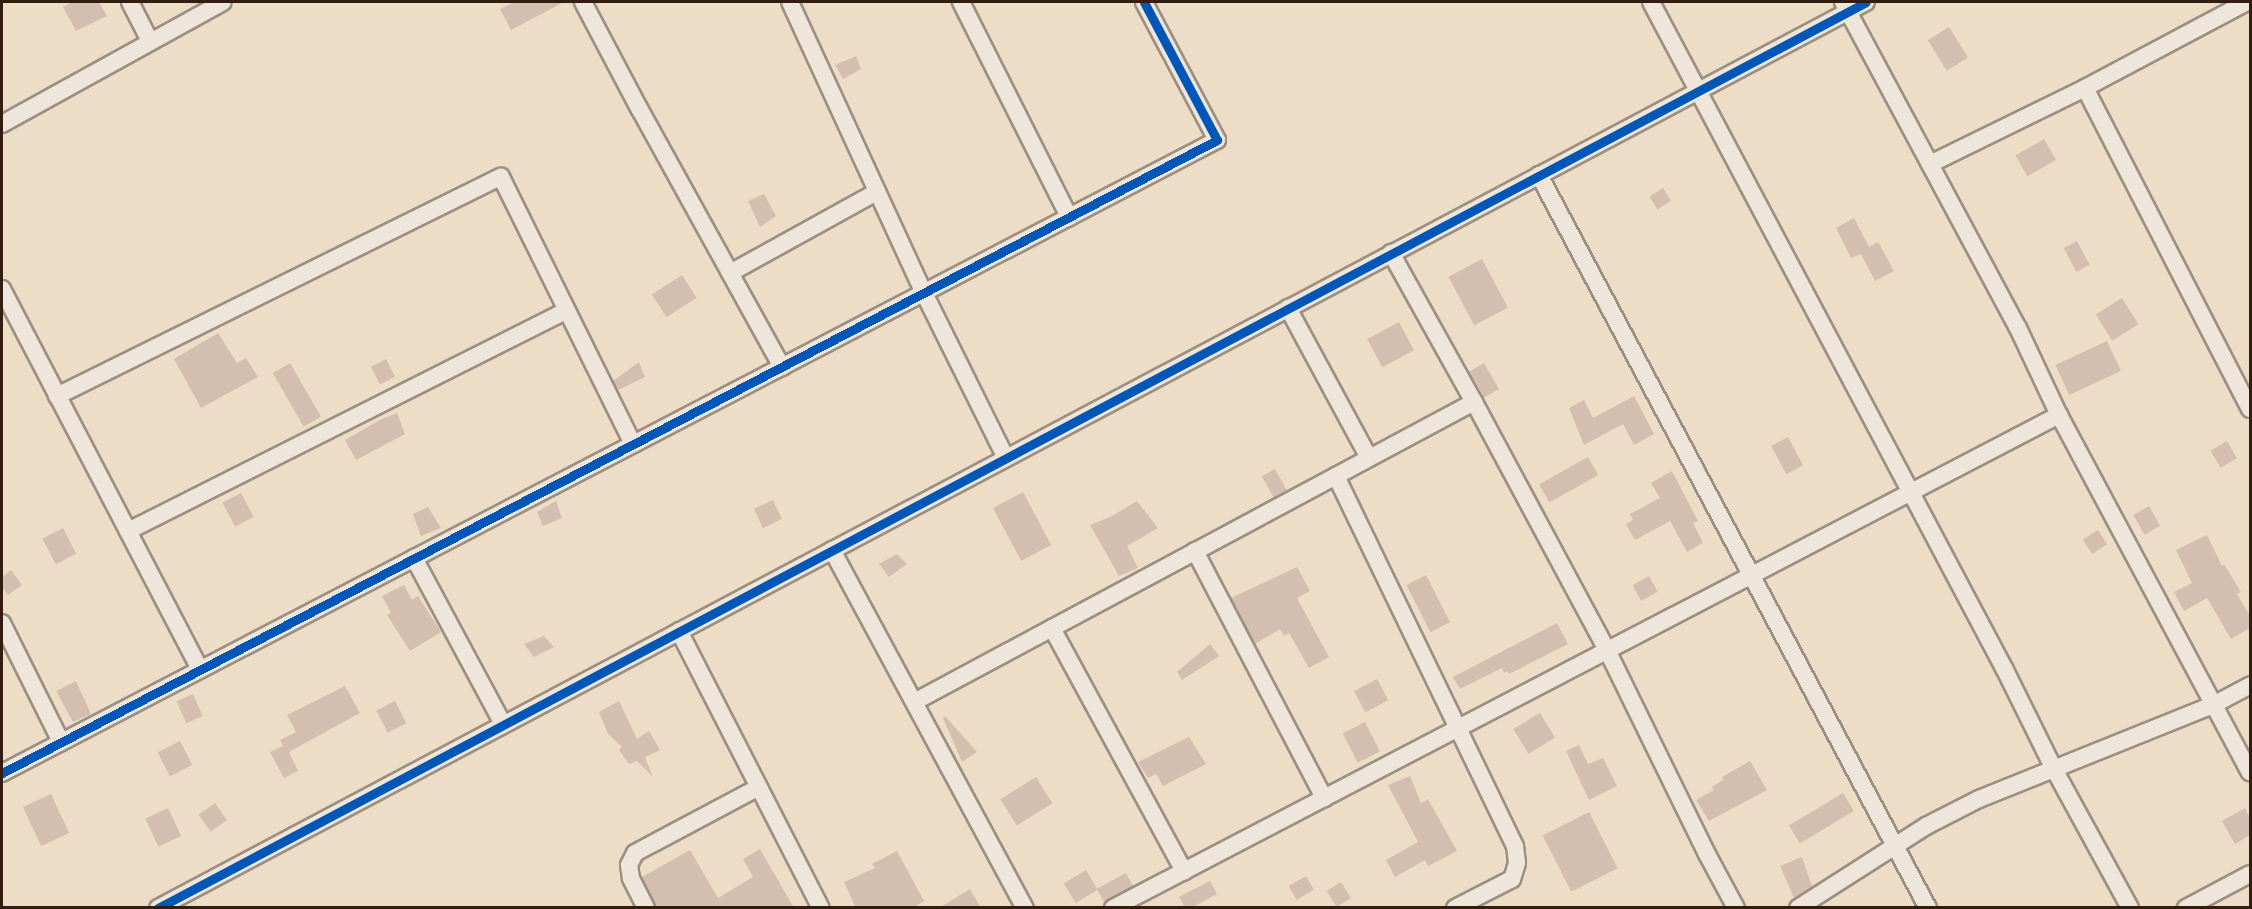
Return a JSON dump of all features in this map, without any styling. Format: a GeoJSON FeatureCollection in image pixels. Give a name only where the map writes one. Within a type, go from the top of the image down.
{"type":"FeatureCollection","features":[{"type":"Feature","properties":{"kind":"street"},"geometry":{"type":"LineString","coordinates":[[130,2],[150,41]]}},
{"type":"Feature","properties":{"kind":"street"},"geometry":{"type":"LineString","coordinates":[[2,124],[223,2]]}},
{"type":"Feature","properties":{"kind":"street"},"geometry":{"type":"LineString","coordinates":[[584,2],[782,367]]}},
{"type":"Feature","properties":{"kind":"street"},"geometry":{"type":"LineString","coordinates":[[790,2],[924,293],[1006,458]]}},
{"type":"Feature","properties":{"kind":"street"},"geometry":{"type":"LineString","coordinates":[[961,2],[1069,217]]}},
{"type":"Feature","properties":{"kind":"street"},"geometry":{"type":"LineString","coordinates":[[2,773],[1217,140],[1144,2]]}},
{"type":"Feature","properties":{"kind":"street"},"geometry":{"type":"LineString","coordinates":[[1650,2],[1910,491],[2054,769],[2130,908]]}},
{"type":"Feature","properties":{"kind":"street"},"geometry":{"type":"LineString","coordinates":[[158,908],[1698,91],[1845,6],[1866,2]]}},
{"type":"Feature","properties":{"kind":"street"},"geometry":{"type":"LineString","coordinates":[[1930,164],[2085,88],[2247,2]]}},
{"type":"Feature","properties":{"kind":"street"},"geometry":{"type":"LineString","coordinates":[[1845,6],[2018,328],[2059,415],[2250,772]]}},
{"type":"Feature","properties":{"kind":"street"},"geometry":{"type":"LineString","coordinates":[[2085,88],[2250,409]]}},
{"type":"Feature","properties":{"kind":"street"},"geometry":{"type":"LineString","coordinates":[[1539,175],[1897,844],[1928,908]]}},
{"type":"Feature","properties":{"kind":"street"},"geometry":{"type":"LineString","coordinates":[[57,396],[501,177],[633,444]]}},
{"type":"Feature","properties":{"kind":"street"},"geometry":{"type":"LineString","coordinates":[[730,273],[877,192]]}},
{"type":"Feature","properties":{"kind":"street"},"geometry":{"type":"LineString","coordinates":[[1391,254],[1474,402],[1607,650],[1736,908]]}},
{"type":"Feature","properties":{"kind":"street"},"geometry":{"type":"LineString","coordinates":[[2,289],[200,670]]}},
{"type":"Feature","properties":{"kind":"street"},"geometry":{"type":"LineString","coordinates":[[1288,308],[1369,458]]}},
{"type":"Feature","properties":{"kind":"street"},"geometry":{"type":"LineString","coordinates":[[128,531],[567,310]]}},
{"type":"Feature","properties":{"kind":"street"},"geometry":{"type":"LineString","coordinates":[[916,701],[1474,402]]}},
{"type":"Feature","properties":{"kind":"street"},"geometry":{"type":"LineString","coordinates":[[1113,908],[2059,415]]}},
{"type":"Feature","properties":{"kind":"street"},"geometry":{"type":"LineString","coordinates":[[1336,476],[1515,846],[1517,863],[1512,879],[1455,908]]}},
{"type":"Feature","properties":{"kind":"street"},"geometry":{"type":"LineString","coordinates":[[832,550],[916,701],[1025,908]]}},
{"type":"Feature","properties":{"kind":"street"},"geometry":{"type":"LineString","coordinates":[[1195,551],[1324,798]]}},
{"type":"Feature","properties":{"kind":"street"},"geometry":{"type":"LineString","coordinates":[[414,558],[504,724]]}},
{"type":"Feature","properties":{"kind":"street"},"geometry":{"type":"LineString","coordinates":[[2,623],[62,742]]}},
{"type":"Feature","properties":{"kind":"street"},"geometry":{"type":"LineString","coordinates":[[1052,628],[1184,871]]}},
{"type":"Feature","properties":{"kind":"street"},"geometry":{"type":"LineString","coordinates":[[679,631],[821,908]]}},
{"type":"Feature","properties":{"kind":"street"},"geometry":{"type":"LineString","coordinates":[[1798,908],[1897,844],[1979,799],[2215,704],[2250,685]]}},
{"type":"Feature","properties":{"kind":"street"},"geometry":{"type":"LineString","coordinates":[[646,908],[631,878],[629,865],[635,854],[759,787]]}},
{"type":"Feature","properties":{"kind":"street"},"geometry":{"type":"LineString","coordinates":[[2186,908],[2250,874]]}},
{"type":"Feature","properties":{"kind":"building"},"geometry":{"type":"Polygon","coordinates":[[[72,2],[99,2],[107,16],[76,31],[63,7],[72,2]]]}},
{"type":"Feature","properties":{"kind":"building"},"geometry":{"type":"Polygon","coordinates":[[[514,2],[564,2],[511,30],[500,9],[514,2]]]}},
{"type":"Feature","properties":{"kind":"building"},"geometry":{"type":"Polygon","coordinates":[[[1949,27],[1968,58],[1947,71],[1928,40],[1949,27]]]}},
{"type":"Feature","properties":{"kind":"building"},"geometry":{"type":"Polygon","coordinates":[[[856,56],[861,69],[843,79],[835,65],[856,56]]]}},
{"type":"Feature","properties":{"kind":"building"},"geometry":{"type":"Polygon","coordinates":[[[2044,139],[2056,160],[2027,176],[2015,156],[2044,139]]]}},
{"type":"Feature","properties":{"kind":"building"},"geometry":{"type":"Polygon","coordinates":[[[1663,188],[1671,201],[1657,209],[1649,196],[1663,188]]]}},
{"type":"Feature","properties":{"kind":"building"},"geometry":{"type":"Polygon","coordinates":[[[764,194],[776,216],[760,227],[748,201],[764,194]]]}},
{"type":"Feature","properties":{"kind":"building"},"geometry":{"type":"Polygon","coordinates":[[[1854,218],[1869,247],[1878,242],[1894,271],[1875,281],[1861,254],[1851,258],[1836,228],[1854,218]]]}},
{"type":"Feature","properties":{"kind":"building"},"geometry":{"type":"Polygon","coordinates":[[[2077,241],[2090,265],[2076,272],[2064,248],[2077,241]]]}},
{"type":"Feature","properties":{"kind":"building"},"geometry":{"type":"Polygon","coordinates":[[[1482,259],[1508,308],[1474,325],[1448,277],[1482,259]]]}},
{"type":"Feature","properties":{"kind":"building"},"geometry":{"type":"Polygon","coordinates":[[[682,275],[697,298],[667,317],[652,295],[682,275]]]}},
{"type":"Feature","properties":{"kind":"building"},"geometry":{"type":"Polygon","coordinates":[[[2122,298],[2138,324],[2112,341],[2096,314],[2122,298]]]}},
{"type":"Feature","properties":{"kind":"building"},"geometry":{"type":"Polygon","coordinates":[[[1399,322],[1414,350],[1382,367],[1367,339],[1399,322]]]}},
{"type":"Feature","properties":{"kind":"building"},"geometry":{"type":"Polygon","coordinates":[[[218,333],[237,363],[246,358],[258,377],[201,408],[174,359],[218,333]]]}},
{"type":"Feature","properties":{"kind":"building"},"geometry":{"type":"Polygon","coordinates":[[[2107,341],[2121,371],[2069,395],[2055,365],[2107,341]]]}},
{"type":"Feature","properties":{"kind":"building"},"geometry":{"type":"Polygon","coordinates":[[[386,359],[395,377],[380,385],[371,367],[386,359]]]}},
{"type":"Feature","properties":{"kind":"building"},"geometry":{"type":"Polygon","coordinates":[[[639,362],[645,377],[618,390],[613,381],[639,362]]]}},
{"type":"Feature","properties":{"kind":"building"},"geometry":{"type":"Polygon","coordinates":[[[290,363],[321,417],[304,427],[273,373],[290,363]]]}},
{"type":"Feature","properties":{"kind":"building"},"geometry":{"type":"Polygon","coordinates":[[[1484,363],[1499,389],[1484,397],[1469,372],[1484,363]]]}},
{"type":"Feature","properties":{"kind":"building"},"geometry":{"type":"Polygon","coordinates":[[[1634,396],[1654,434],[1634,445],[1623,424],[1584,445],[1569,408],[1584,400],[1593,418],[1634,396]]]}},
{"type":"Feature","properties":{"kind":"building"},"geometry":{"type":"Polygon","coordinates":[[[397,413],[405,434],[356,460],[345,440],[397,413]]]}},
{"type":"Feature","properties":{"kind":"building"},"geometry":{"type":"Polygon","coordinates":[[[1788,437],[1803,465],[1786,474],[1771,446],[1788,437]]]}},
{"type":"Feature","properties":{"kind":"building"},"geometry":{"type":"Polygon","coordinates":[[[2227,441],[2237,458],[2221,468],[2211,451],[2227,441]]]}},
{"type":"Feature","properties":{"kind":"building"},"geometry":{"type":"Polygon","coordinates":[[[1588,457],[1598,475],[1549,503],[1539,484],[1588,457]]]}},
{"type":"Feature","properties":{"kind":"building"},"geometry":{"type":"Polygon","coordinates":[[[1275,469],[1287,491],[1274,498],[1262,476],[1275,469]]]}},
{"type":"Feature","properties":{"kind":"building"},"geometry":{"type":"Polygon","coordinates":[[[1672,471],[1698,521],[1693,523],[1703,543],[1687,552],[1670,521],[1635,540],[1626,524],[1633,520],[1630,514],[1660,498],[1651,483],[1672,471]]]}},
{"type":"Feature","properties":{"kind":"building"},"geometry":{"type":"Polygon","coordinates":[[[1023,492],[1051,545],[1021,561],[993,508],[1023,492]]]}},
{"type":"Feature","properties":{"kind":"building"},"geometry":{"type":"Polygon","coordinates":[[[241,493],[254,517],[235,527],[222,503],[241,493]]]}},
{"type":"Feature","properties":{"kind":"building"},"geometry":{"type":"Polygon","coordinates":[[[773,500],[782,519],[763,528],[754,509],[773,500]]]}},
{"type":"Feature","properties":{"kind":"building"},"geometry":{"type":"Polygon","coordinates":[[[556,501],[562,518],[543,526],[537,512],[556,501]]]}},
{"type":"Feature","properties":{"kind":"building"},"geometry":{"type":"Polygon","coordinates":[[[1137,501],[1158,528],[1127,546],[1138,568],[1119,576],[1090,525],[1112,516],[1137,501]]]}},
{"type":"Feature","properties":{"kind":"building"},"geometry":{"type":"Polygon","coordinates":[[[2149,506],[2160,526],[2144,535],[2133,515],[2149,506]]]}},
{"type":"Feature","properties":{"kind":"building"},"geometry":{"type":"Polygon","coordinates":[[[428,507],[441,528],[421,536],[413,514],[428,507]]]}},
{"type":"Feature","properties":{"kind":"building"},"geometry":{"type":"Polygon","coordinates":[[[63,528],[76,554],[56,564],[43,538],[63,528]]]}},
{"type":"Feature","properties":{"kind":"building"},"geometry":{"type":"Polygon","coordinates":[[[2098,530],[2107,544],[2092,554],[2083,540],[2098,530]]]}},
{"type":"Feature","properties":{"kind":"building"},"geometry":{"type":"Polygon","coordinates":[[[2207,535],[2222,566],[2224,564],[2241,592],[2237,594],[2250,616],[2250,628],[2231,639],[2207,598],[2184,611],[2174,592],[2192,583],[2176,550],[2207,535]]]}},
{"type":"Feature","properties":{"kind":"building"},"geometry":{"type":"Polygon","coordinates":[[[897,554],[907,564],[889,577],[879,564],[897,554]]]}},
{"type":"Feature","properties":{"kind":"building"},"geometry":{"type":"Polygon","coordinates":[[[1297,567],[1310,591],[1297,598],[1329,657],[1309,668],[1289,633],[1284,636],[1280,629],[1255,644],[1231,598],[1297,567]]]}},
{"type":"Feature","properties":{"kind":"building"},"geometry":{"type":"Polygon","coordinates":[[[11,570],[22,585],[8,595],[2,587],[2,577],[11,570]]]}},
{"type":"Feature","properties":{"kind":"building"},"geometry":{"type":"Polygon","coordinates":[[[1426,575],[1450,622],[1430,632],[1406,585],[1426,575]]]}},
{"type":"Feature","properties":{"kind":"building"},"geometry":{"type":"Polygon","coordinates":[[[1649,576],[1658,592],[1641,601],[1632,585],[1649,576]]]}},
{"type":"Feature","properties":{"kind":"building"},"geometry":{"type":"Polygon","coordinates":[[[404,585],[412,600],[418,596],[441,632],[410,651],[387,615],[391,613],[382,596],[404,585]]]}},
{"type":"Feature","properties":{"kind":"building"},"geometry":{"type":"Polygon","coordinates":[[[1557,623],[1568,644],[1509,674],[1508,671],[1504,673],[1502,668],[1460,689],[1453,677],[1557,623]]]}},
{"type":"Feature","properties":{"kind":"building"},"geometry":{"type":"Polygon","coordinates":[[[544,636],[554,647],[534,657],[524,644],[544,636]]]}},
{"type":"Feature","properties":{"kind":"building"},"geometry":{"type":"Polygon","coordinates":[[[1210,644],[1219,656],[1182,680],[1177,672],[1210,644]]]}},
{"type":"Feature","properties":{"kind":"building"},"geometry":{"type":"Polygon","coordinates":[[[1377,679],[1388,700],[1365,712],[1354,691],[1377,679]]]}},
{"type":"Feature","properties":{"kind":"building"},"geometry":{"type":"Polygon","coordinates":[[[76,681],[91,714],[73,722],[56,691],[76,681]]]}},
{"type":"Feature","properties":{"kind":"building"},"geometry":{"type":"Polygon","coordinates":[[[345,686],[360,713],[289,752],[298,771],[284,778],[270,752],[283,746],[280,740],[296,732],[287,715],[345,686]]]}},
{"type":"Feature","properties":{"kind":"building"},"geometry":{"type":"Polygon","coordinates":[[[193,694],[203,716],[186,723],[177,701],[193,694]]]}},
{"type":"Feature","properties":{"kind":"building"},"geometry":{"type":"Polygon","coordinates":[[[395,701],[406,723],[388,733],[376,711],[395,701]]]}},
{"type":"Feature","properties":{"kind":"building"},"geometry":{"type":"Polygon","coordinates":[[[619,701],[637,739],[649,731],[660,750],[645,757],[653,777],[637,761],[629,764],[619,750],[622,747],[608,734],[599,712],[619,701]]]}},
{"type":"Feature","properties":{"kind":"building"},"geometry":{"type":"Polygon","coordinates":[[[1540,713],[1555,738],[1528,754],[1513,729],[1540,713]]]}},
{"type":"Feature","properties":{"kind":"building"},"geometry":{"type":"Polygon","coordinates":[[[945,716],[977,752],[962,762],[943,718],[945,716]]]}},
{"type":"Feature","properties":{"kind":"building"},"geometry":{"type":"Polygon","coordinates":[[[1365,722],[1380,751],[1358,763],[1343,733],[1365,722]]]}},
{"type":"Feature","properties":{"kind":"building"},"geometry":{"type":"Polygon","coordinates":[[[1189,737],[1206,764],[1163,786],[1156,774],[1148,778],[1138,762],[1189,737]]]}},
{"type":"Feature","properties":{"kind":"building"},"geometry":{"type":"Polygon","coordinates":[[[180,741],[192,765],[170,776],[158,752],[180,741]]]}},
{"type":"Feature","properties":{"kind":"building"},"geometry":{"type":"Polygon","coordinates":[[[1579,745],[1588,764],[1603,758],[1617,786],[1589,800],[1566,751],[1579,745]]]}},
{"type":"Feature","properties":{"kind":"building"},"geometry":{"type":"Polygon","coordinates":[[[1750,761],[1767,790],[1709,821],[1696,800],[1714,790],[1712,787],[1723,780],[1722,777],[1750,761]]]}},
{"type":"Feature","properties":{"kind":"building"},"geometry":{"type":"Polygon","coordinates":[[[1410,776],[1421,803],[1428,799],[1457,851],[1428,866],[1425,860],[1395,877],[1386,860],[1418,842],[1388,785],[1410,776]]]}},
{"type":"Feature","properties":{"kind":"building"},"geometry":{"type":"Polygon","coordinates":[[[1036,777],[1052,803],[1017,826],[1000,799],[1036,777]]]}},
{"type":"Feature","properties":{"kind":"building"},"geometry":{"type":"Polygon","coordinates":[[[1843,793],[1854,811],[1800,843],[1789,825],[1843,793]]]}},
{"type":"Feature","properties":{"kind":"building"},"geometry":{"type":"Polygon","coordinates":[[[51,794],[69,833],[41,846],[23,807],[51,794]]]}},
{"type":"Feature","properties":{"kind":"building"},"geometry":{"type":"Polygon","coordinates":[[[215,803],[227,820],[211,832],[199,814],[215,803]]]}},
{"type":"Feature","properties":{"kind":"building"},"geometry":{"type":"Polygon","coordinates":[[[168,808],[181,836],[158,847],[145,819],[168,808]]]}},
{"type":"Feature","properties":{"kind":"building"},"geometry":{"type":"Polygon","coordinates":[[[2245,808],[2250,818],[2250,835],[2235,844],[2222,821],[2245,808]]]}},
{"type":"Feature","properties":{"kind":"building"},"geometry":{"type":"Polygon","coordinates":[[[1589,812],[1618,868],[1571,892],[1543,836],[1589,812]]]}},
{"type":"Feature","properties":{"kind":"building"},"geometry":{"type":"Polygon","coordinates":[[[760,849],[794,908],[656,908],[642,877],[690,850],[718,898],[753,877],[743,859],[760,849]]]}},
{"type":"Feature","properties":{"kind":"building"},"geometry":{"type":"Polygon","coordinates":[[[897,851],[924,901],[913,908],[856,908],[844,882],[875,868],[872,864],[897,851]]]}},
{"type":"Feature","properties":{"kind":"building"},"geometry":{"type":"Polygon","coordinates":[[[1802,857],[1812,886],[1794,898],[1780,866],[1802,857]]]}},
{"type":"Feature","properties":{"kind":"building"},"geometry":{"type":"Polygon","coordinates":[[[1086,870],[1098,890],[1076,903],[1064,883],[1086,870]]]}},
{"type":"Feature","properties":{"kind":"building"},"geometry":{"type":"Polygon","coordinates":[[[1126,873],[1133,886],[1104,902],[1097,888],[1126,873]]]}},
{"type":"Feature","properties":{"kind":"building"},"geometry":{"type":"Polygon","coordinates":[[[1306,876],[1314,890],[1297,900],[1289,886],[1306,876]]]}},
{"type":"Feature","properties":{"kind":"building"},"geometry":{"type":"Polygon","coordinates":[[[1210,881],[1217,894],[1191,908],[1185,908],[1179,897],[1210,881]]]}},
{"type":"Feature","properties":{"kind":"building"},"geometry":{"type":"Polygon","coordinates":[[[1341,882],[1351,898],[1337,907],[1327,891],[1341,882]]]}},
{"type":"Feature","properties":{"kind":"building"},"geometry":{"type":"Polygon","coordinates":[[[970,889],[981,908],[939,908],[970,889]]]}},
{"type":"Feature","properties":{"kind":"cycle path"},"geometry":{"type":"LineString","coordinates":[[2,773],[1217,140],[1144,2]]}},
{"type":"Feature","properties":{"kind":"cycle path"},"geometry":{"type":"LineString","coordinates":[[158,908],[1866,2]]}}]}
